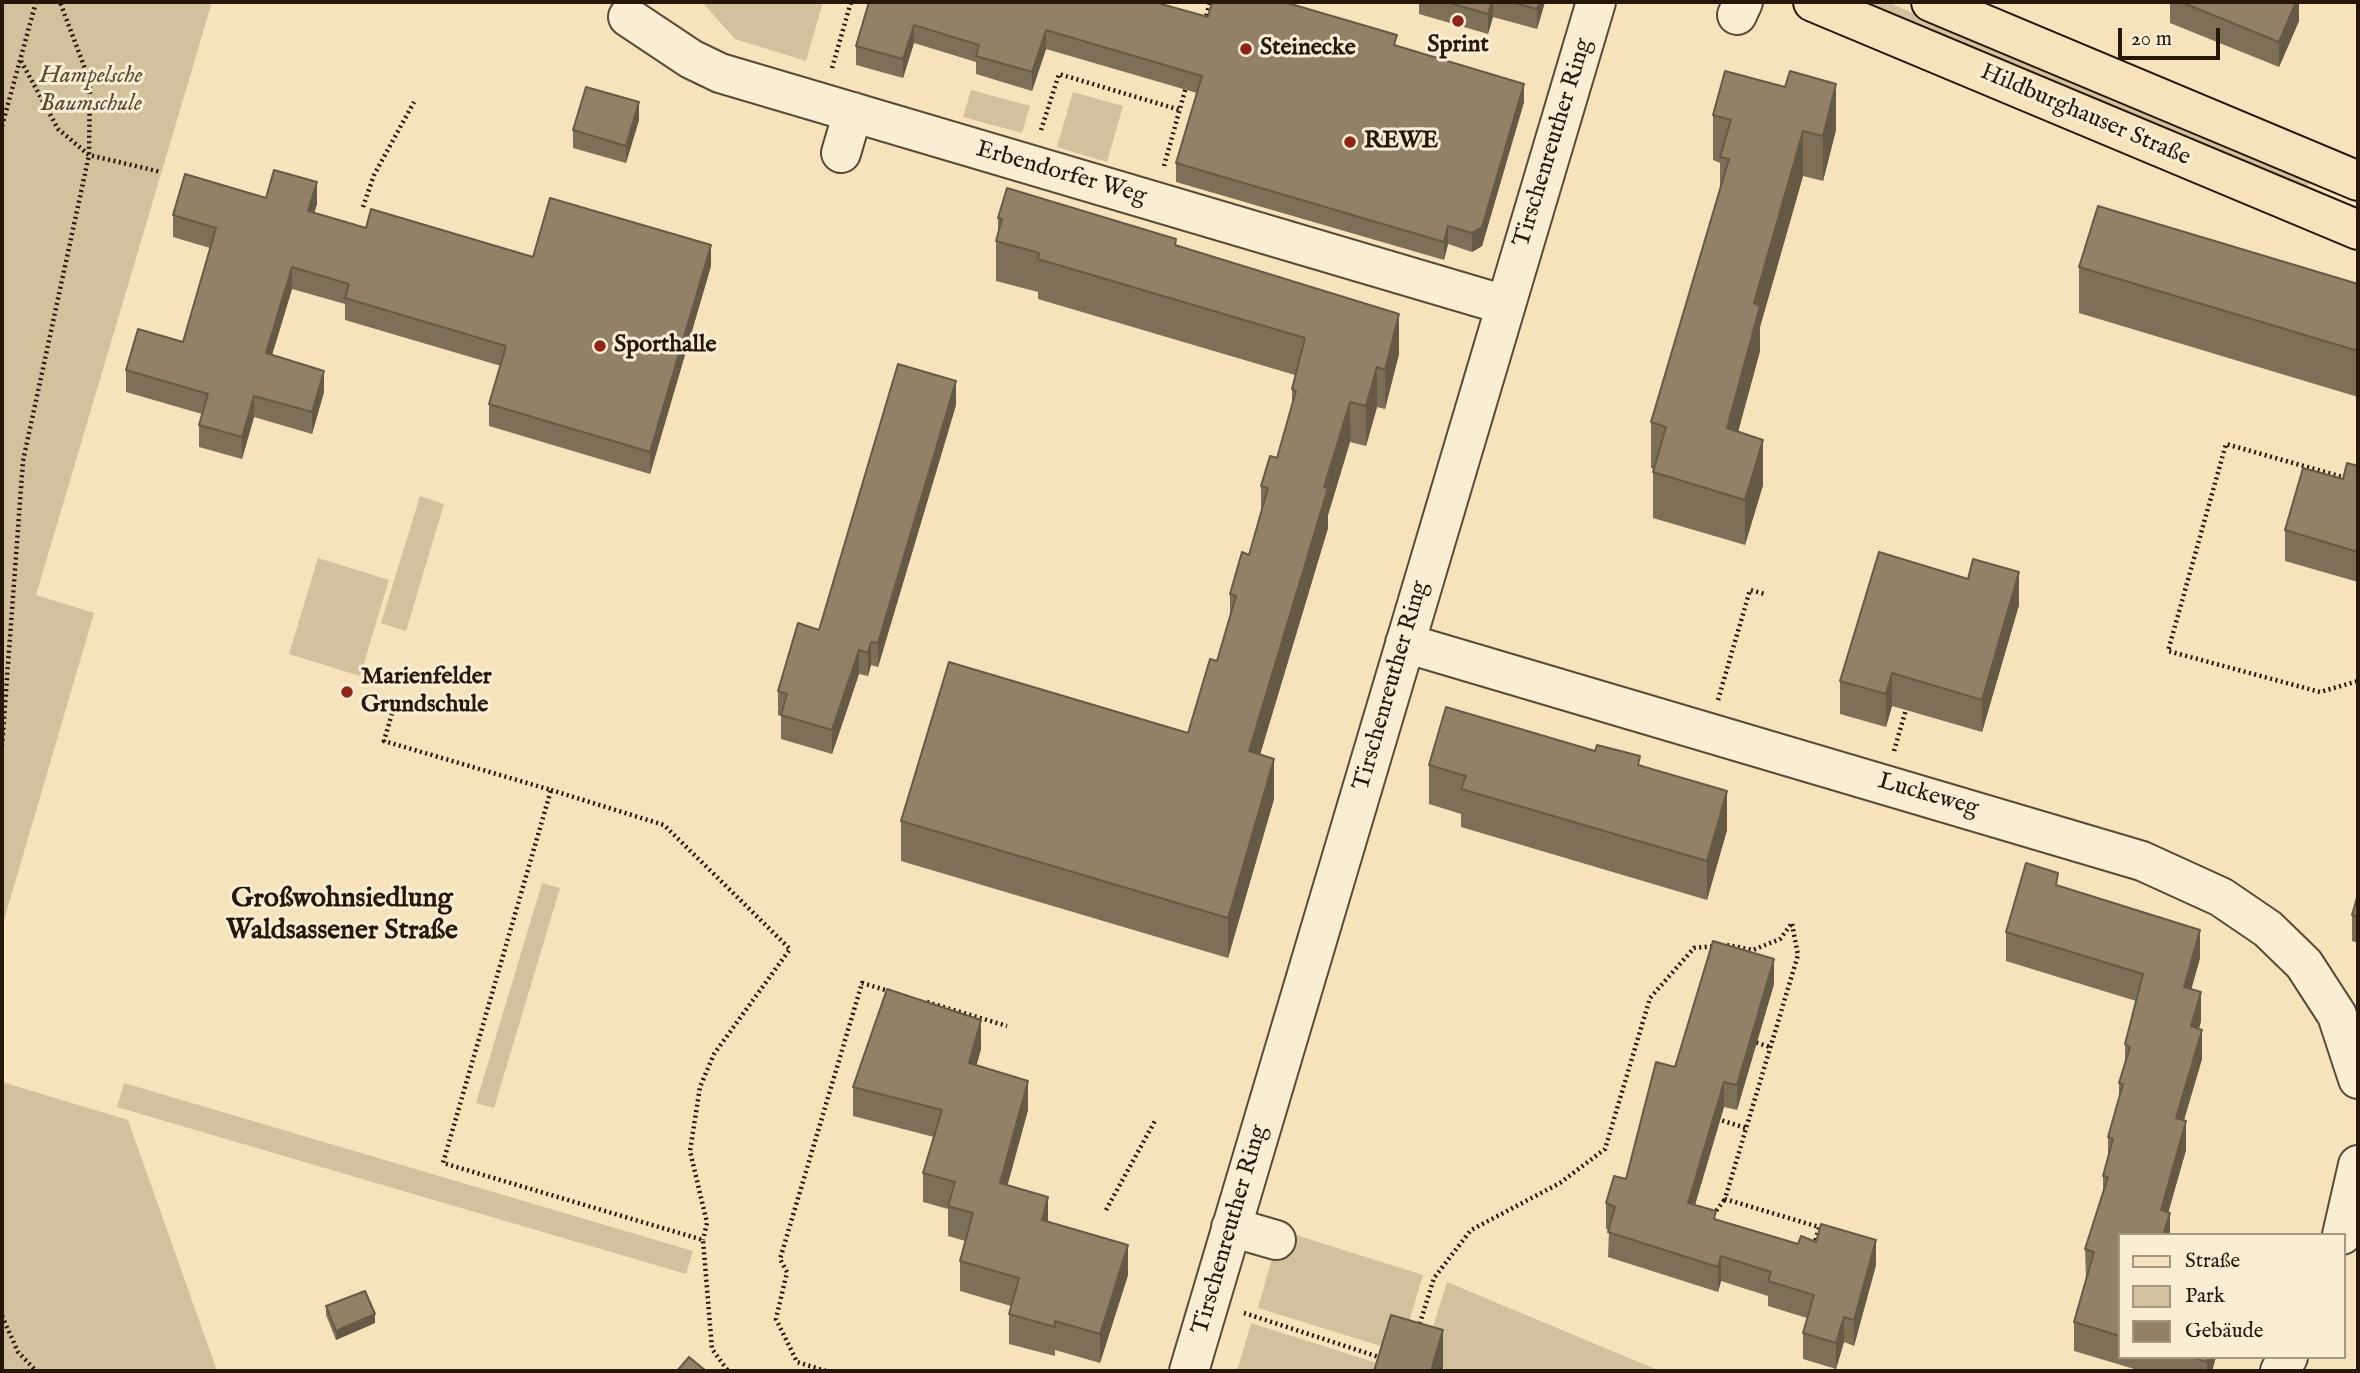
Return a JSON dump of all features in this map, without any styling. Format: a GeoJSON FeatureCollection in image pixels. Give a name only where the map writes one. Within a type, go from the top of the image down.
{"type":"FeatureCollection","features":[{"type":"Feature","properties":{"kind":"main road","name":"Hildburghauser Straße"},"geometry":{"type":"LineString","coordinates":[[1813,2],[2346,225]]}},
{"type":"Feature","properties":{"kind":"main road","name":"Hildburghauser Straße"},"geometry":{"type":"LineString","coordinates":[[1931,2],[2355,179]]}},
{"type":"Feature","properties":{"kind":"street","name":"Tirschenreuther Ring"},"geometry":{"type":"LineString","coordinates":[[1189,1371],[1596,2]]}},
{"type":"Feature","properties":{"kind":"street","name":"Erbendorfer Weg"},"geometry":{"type":"LineString","coordinates":[[628,17],[691,59],[720,73],[1506,305]]}},
{"type":"Feature","properties":{"kind":"street"},"geometry":{"type":"LineString","coordinates":[[841,153],[853,112]]}},
{"type":"Feature","properties":{"kind":"street"},"geometry":{"type":"LineString","coordinates":[[2346,225],[2355,179]]}},
{"type":"Feature","properties":{"kind":"street","name":"Luckeweg"},"geometry":{"type":"LineString","coordinates":[[1405,643],[2142,861],[2221,897],[2268,929],[2304,964],[2337,1015],[2358,1079]]}},
{"type":"Feature","properties":{"kind":"street"},"geometry":{"type":"LineString","coordinates":[[2342,1233],[2358,1165]]}},
{"type":"Feature","properties":{"kind":"street"},"geometry":{"type":"LineString","coordinates":[[1231,1227],[1276,1240]]}},
{"type":"Feature","properties":{"kind":"path"},"geometry":{"type":"LineString","coordinates":[[2,126],[36,2]]}},
{"type":"Feature","properties":{"kind":"path"},"geometry":{"type":"LineString","coordinates":[[2,746],[23,461],[89,155],[90,82],[60,2]]}},
{"type":"Feature","properties":{"kind":"path"},"geometry":{"type":"LineString","coordinates":[[831,72],[851,2]]}},
{"type":"Feature","properties":{"kind":"path"},"geometry":{"type":"LineString","coordinates":[[1202,34],[1210,3],[1222,7]]}},
{"type":"Feature","properties":{"kind":"path"},"geometry":{"type":"LineString","coordinates":[[1194,19],[1205,22]]}},
{"type":"Feature","properties":{"kind":"path"},"geometry":{"type":"LineString","coordinates":[[22,61],[58,129],[89,155],[161,172]]}},
{"type":"Feature","properties":{"kind":"path"},"geometry":{"type":"LineString","coordinates":[[1040,134],[1059,74],[1180,110]]}},
{"type":"Feature","properties":{"kind":"path"},"geometry":{"type":"LineString","coordinates":[[1160,177],[1187,85]]}},
{"type":"Feature","properties":{"kind":"path"},"geometry":{"type":"LineString","coordinates":[[363,207],[374,175],[414,102]]}},
{"type":"Feature","properties":{"kind":"path"},"geometry":{"type":"LineString","coordinates":[[2358,482],[2226,444],[2168,651],[2320,692],[2358,681]]}},
{"type":"Feature","properties":{"kind":"path"},"geometry":{"type":"LineString","coordinates":[[1718,701],[1750,590],[1765,594]]}},
{"type":"Feature","properties":{"kind":"path"},"geometry":{"type":"LineString","coordinates":[[1894,752],[1910,695]]}},
{"type":"Feature","properties":{"kind":"path"},"geometry":{"type":"LineString","coordinates":[[395,703],[384,741],[664,825],[790,949],[714,1054],[700,1087],[690,1151],[708,1223],[703,1240],[712,1349],[728,1371]]}},
{"type":"Feature","properties":{"kind":"path"},"geometry":{"type":"LineString","coordinates":[[551,790],[443,1163],[703,1240]]}},
{"type":"Feature","properties":{"kind":"path"},"geometry":{"type":"LineString","coordinates":[[1415,1340],[1434,1278],[1471,1230],[1560,1183],[1605,1149],[1650,998],[1694,948],[1725,944],[1753,950],[1780,939],[1792,923],[1798,955],[1725,1199],[1709,1221]]}},
{"type":"Feature","properties":{"kind":"path"},"geometry":{"type":"LineString","coordinates":[[827,1371],[797,1362],[776,1319],[787,1272],[780,1259],[862,983],[901,995]]}},
{"type":"Feature","properties":{"kind":"path"},"geometry":{"type":"LineString","coordinates":[[915,999],[1007,1026]]}},
{"type":"Feature","properties":{"kind":"path"},"geometry":{"type":"LineString","coordinates":[[1751,1041],[1770,1047]]}},
{"type":"Feature","properties":{"kind":"path"},"geometry":{"type":"LineString","coordinates":[[1106,1210],[1156,1119]]}},
{"type":"Feature","properties":{"kind":"path"},"geometry":{"type":"LineString","coordinates":[[1717,1119],[1746,1128]]}},
{"type":"Feature","properties":{"kind":"path"},"geometry":{"type":"LineString","coordinates":[[1725,1199],[1819,1227],[1812,1252]]}},
{"type":"Feature","properties":{"kind":"path"},"geometry":{"type":"LineString","coordinates":[[1243,1313],[1394,1361]]}},
{"type":"Feature","properties":{"kind":"path"},"geometry":{"type":"LineString","coordinates":[[2,1316],[18,1352],[36,1371]]}},
{"type":"Feature","properties":{"kind":"path"},"geometry":{"type":"LineString","coordinates":[[1377,1364],[1381,1357]]}},
{"type":"Feature","properties":{"kind":"green space","name":"Hampelsche Baumschule"},"geometry":{"type":"Polygon","coordinates":[[[2,2],[212,2],[36,595],[94,613],[2,927],[2,2]]]}},
{"type":"Feature","properties":{"kind":"green space"},"geometry":{"type":"Polygon","coordinates":[[[702,2],[823,2],[806,61],[735,39],[702,2]]]}},
{"type":"Feature","properties":{"kind":"green space"},"geometry":{"type":"Polygon","coordinates":[[[1862,2],[1887,2],[2311,179],[2307,188],[1862,2]]]}},
{"type":"Feature","properties":{"kind":"green space"},"geometry":{"type":"Polygon","coordinates":[[[971,90],[1030,106],[1022,133],[963,117],[971,90]]]}},
{"type":"Feature","properties":{"kind":"green space"},"geometry":{"type":"Polygon","coordinates":[[[1073,92],[1123,106],[1107,162],[1057,147],[1073,92]]]}},
{"type":"Feature","properties":{"kind":"green space"},"geometry":{"type":"Polygon","coordinates":[[[420,496],[444,504],[406,631],[381,623],[420,496]]]}},
{"type":"Feature","properties":{"kind":"green space"},"geometry":{"type":"Polygon","coordinates":[[[318,558],[389,580],[360,676],[289,654],[318,558]]]}},
{"type":"Feature","properties":{"kind":"green space"},"geometry":{"type":"Polygon","coordinates":[[[542,883],[560,888],[494,1108],[476,1103],[542,883]]]}},
{"type":"Feature","properties":{"kind":"green space"},"geometry":{"type":"Polygon","coordinates":[[[2,1082],[128,1120],[217,1371],[3,1371],[2,1082]]]}},
{"type":"Feature","properties":{"kind":"green space"},"geometry":{"type":"Polygon","coordinates":[[[124,1083],[693,1251],[686,1274],[117,1107],[124,1083]]]}},
{"type":"Feature","properties":{"kind":"green space"},"geometry":{"type":"Polygon","coordinates":[[[1280,1230],[1423,1275],[1400,1352],[1258,1308],[1280,1230]]]}},
{"type":"Feature","properties":{"kind":"green space"},"geometry":{"type":"Polygon","coordinates":[[[1447,1282],[1660,1371],[1453,1371],[1422,1362],[1447,1282]]]}},
{"type":"Feature","properties":{"kind":"green space"},"geometry":{"type":"Polygon","coordinates":[[[1251,1323],[1402,1371],[1237,1371],[1251,1323]]]}},
{"type":"Feature","properties":{"kind":"building","name":"REWE"},"geometry":{"type":"Polygon","coordinates":[[[869,2],[1154,2],[1208,17],[1212,2],[1284,2],[1397,35],[1394,45],[1524,84],[1482,227],[1472,233],[1448,226],[1444,242],[1176,163],[1202,76],[1046,30],[1032,72],[976,56],[979,45],[914,25],[903,59],[856,46],[869,2]]]}},
{"type":"Feature","properties":{"kind":"building"},"geometry":{"type":"Polygon","coordinates":[[[1446,2],[1492,2],[1488,14],[1446,2]]]}},
{"type":"Feature","properties":{"kind":"building"},"geometry":{"type":"Polygon","coordinates":[[[1510,2],[1540,2],[1537,9],[1510,2]]]}},
{"type":"Feature","properties":{"kind":"building"},"geometry":{"type":"Polygon","coordinates":[[[2181,2],[2296,2],[2279,42],[2181,2]]]}},
{"type":"Feature","properties":{"kind":"building"},"geometry":{"type":"Polygon","coordinates":[[[1725,71],[1785,87],[1790,71],[1836,84],[1823,136],[1803,131],[1754,303],[1760,306],[1727,428],[1763,440],[1745,500],[1653,472],[1666,427],[1651,422],[1729,159],[1720,157],[1731,120],[1713,115],[1725,71]]]}},
{"type":"Feature","properties":{"kind":"building"},"geometry":{"type":"Polygon","coordinates":[[[586,87],[639,102],[626,146],[573,130],[586,87]]]}},
{"type":"Feature","properties":{"kind":"building"},"geometry":{"type":"Polygon","coordinates":[[[274,170],[317,182],[308,211],[366,228],[371,209],[533,257],[550,198],[711,245],[650,452],[489,404],[506,346],[345,298],[349,284],[292,267],[266,353],[324,371],[312,412],[254,396],[242,437],[199,425],[208,394],[126,370],[138,329],[183,342],[216,228],[173,215],[185,174],[266,198],[274,170]]]}},
{"type":"Feature","properties":{"kind":"building"},"geometry":{"type":"Polygon","coordinates":[[[1007,188],[1176,239],[1175,245],[1399,314],[1385,370],[1377,367],[1366,406],[1350,402],[1324,487],[1328,488],[1249,751],[1274,759],[1228,918],[901,821],[949,662],[1188,733],[1210,659],[1217,661],[1236,596],[1230,594],[1242,552],[1249,555],[1268,488],[1261,486],[1270,456],[1277,458],[1296,391],[1292,389],[1305,338],[1038,259],[1039,253],[996,241],[1002,219],[998,218],[1007,188]]]}},
{"type":"Feature","properties":{"kind":"building"},"geometry":{"type":"Polygon","coordinates":[[[2098,206],[2358,284],[2358,351],[2079,267],[2098,206]]]}},
{"type":"Feature","properties":{"kind":"building"},"geometry":{"type":"Polygon","coordinates":[[[898,364],[956,381],[878,643],[871,642],[868,653],[859,650],[832,730],[781,715],[787,694],[778,691],[798,623],[819,630],[898,364]]]}},
{"type":"Feature","properties":{"kind":"building"},"geometry":{"type":"Polygon","coordinates":[[[2347,463],[2358,466],[2358,552],[2285,530],[2303,468],[2343,479],[2347,463]]]}},
{"type":"Feature","properties":{"kind":"building"},"geometry":{"type":"Polygon","coordinates":[[[1879,552],[1968,579],[1973,559],[2019,572],[1982,700],[1892,673],[1886,694],[1840,681],[1879,552]]]}},
{"type":"Feature","properties":{"kind":"building"},"geometry":{"type":"Polygon","coordinates":[[[1446,707],[1595,751],[1597,745],[1640,756],[1638,765],[1727,791],[1707,861],[1461,789],[1466,776],[1429,765],[1446,707]]]}},
{"type":"Feature","properties":{"kind":"building"},"geometry":{"type":"Polygon","coordinates":[[[2026,863],[2058,873],[2056,885],[2200,930],[2184,987],[2201,992],[2191,1026],[2202,1030],[2176,1118],[2186,1121],[2161,1210],[2170,1213],[2164,1233],[2118,1233],[2118,1335],[2074,1322],[2094,1252],[2085,1249],[2108,1177],[2103,1176],[2113,1139],[2108,1137],[2123,1084],[2119,1083],[2130,1047],[2125,1044],[2143,974],[2006,932],[2026,863]]]}},
{"type":"Feature","properties":{"kind":"building"},"geometry":{"type":"Polygon","coordinates":[[[2358,894],[2358,917],[2352,915],[2358,894]]]}},
{"type":"Feature","properties":{"kind":"building"},"geometry":{"type":"Polygon","coordinates":[[[1713,941],[1774,959],[1737,1085],[1724,1082],[1688,1203],[1716,1211],[1714,1219],[1798,1244],[1801,1236],[1816,1242],[1821,1224],[1876,1240],[1854,1320],[1844,1317],[1836,1343],[1803,1333],[1814,1295],[1768,1281],[1771,1272],[1721,1256],[1718,1267],[1608,1232],[1615,1207],[1606,1203],[1614,1176],[1626,1179],[1656,1062],[1675,1067],[1713,941]]]}},
{"type":"Feature","properties":{"kind":"building"},"geometry":{"type":"Polygon","coordinates":[[[887,989],[981,1020],[969,1063],[1028,1081],[1000,1183],[1048,1197],[1042,1220],[1128,1245],[1100,1334],[1055,1321],[1055,1327],[1009,1314],[1019,1278],[960,1261],[973,1213],[948,1206],[955,1182],[923,1173],[942,1110],[853,1087],[887,989]]]}},
{"type":"Feature","properties":{"kind":"building"},"geometry":{"type":"Polygon","coordinates":[[[365,1291],[375,1314],[336,1331],[326,1306],[365,1291]]]}},
{"type":"Feature","properties":{"kind":"building"},"geometry":{"type":"Polygon","coordinates":[[[1391,1315],[1443,1330],[1431,1371],[1374,1371],[1391,1315]]]}},
{"type":"Feature","properties":{"kind":"building"},"geometry":{"type":"Polygon","coordinates":[[[689,1357],[706,1371],[677,1371],[689,1357]]]}},
{"type":"Feature","properties":{"kind":"place","name":"Sprint"},"geometry":{"type":"Point","coordinates":[1458,21]}},
{"type":"Feature","properties":{"kind":"place","name":"Steinecke"},"geometry":{"type":"Point","coordinates":[1246,49]}},
{"type":"Feature","properties":{"kind":"place","name":"REWE"},"geometry":{"type":"Point","coordinates":[1350,142]}},
{"type":"Feature","properties":{"kind":"place","name":"Sporthalle"},"geometry":{"type":"Point","coordinates":[600,346]}},
{"type":"Feature","properties":{"kind":"place","name":"Marienfelder Grundschule"},"geometry":{"type":"Point","coordinates":[347,692]}},
{"type":"Feature","properties":{"kind":"district","name":"Großwohnsiedlung Waldsassener Straße"},"geometry":{"type":"Point","coordinates":[342,916]}}]}
